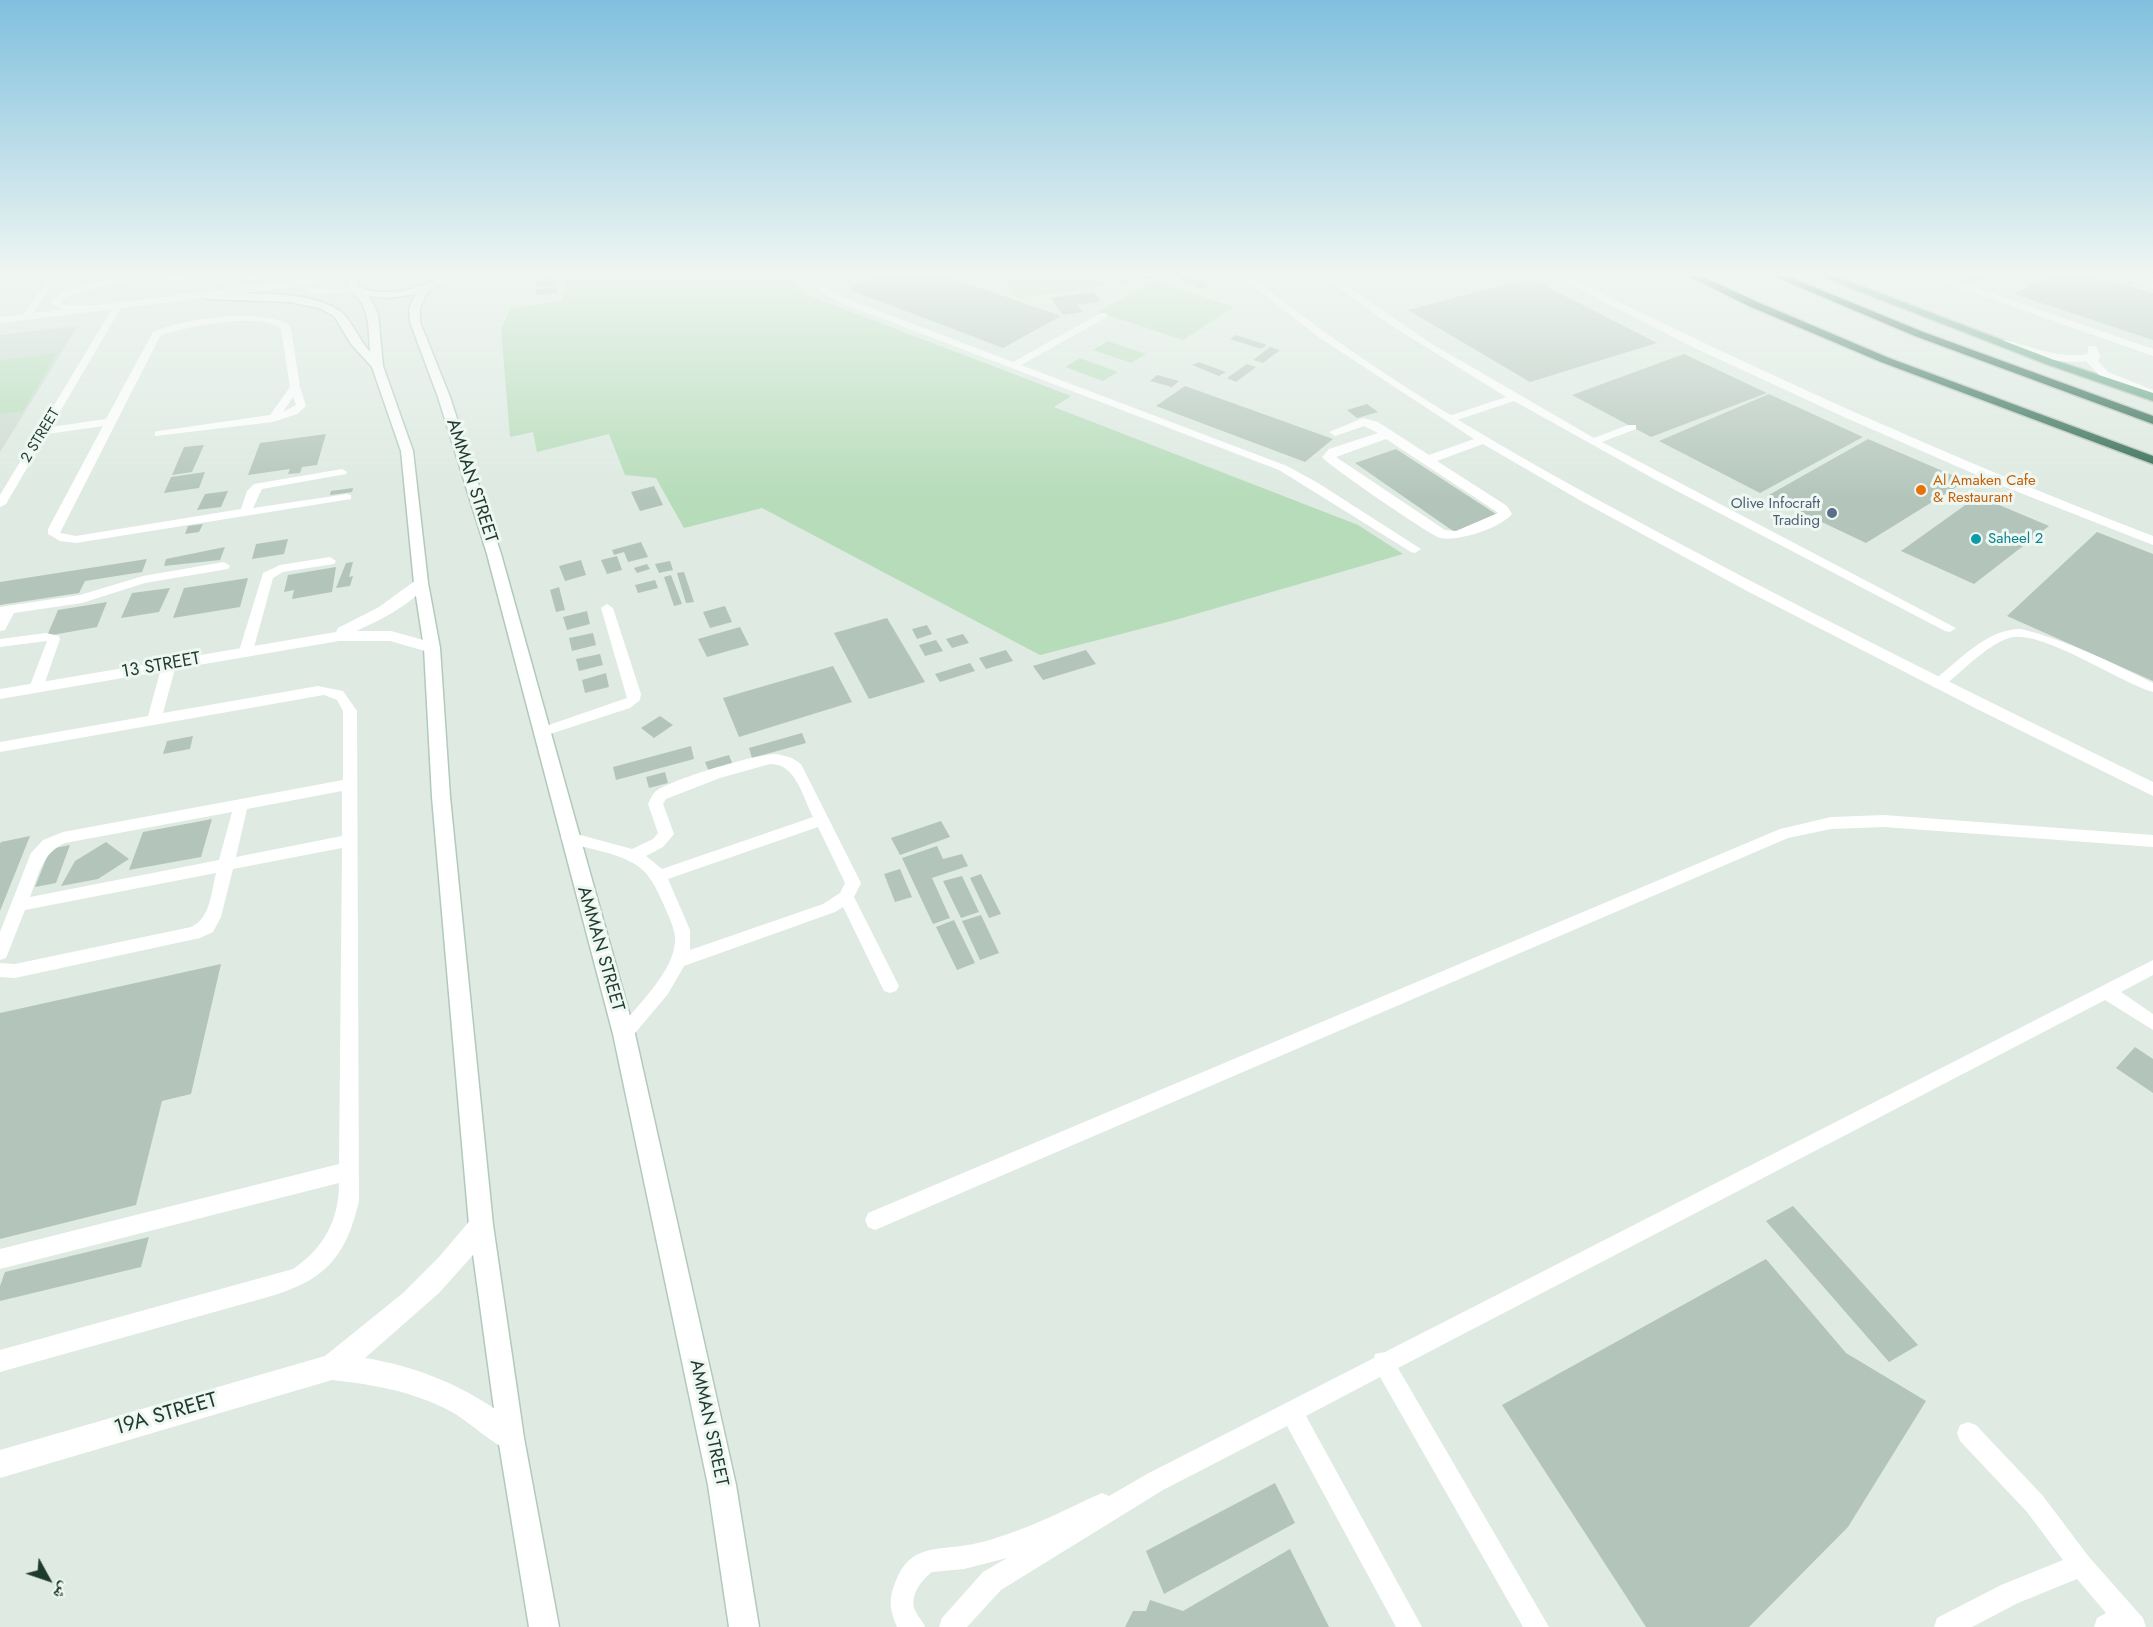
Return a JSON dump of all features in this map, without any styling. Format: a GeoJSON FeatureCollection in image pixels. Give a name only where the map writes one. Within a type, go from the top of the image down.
{"type":"FeatureCollection","features":[{"type":"Feature","properties":{"kind":"highway"},"geometry":{"type":"LineString","coordinates":[[1859,348],[2020,412],[2153,460]]}},
{"type":"Feature","properties":{"kind":"highway"},"geometry":{"type":"LineString","coordinates":[[1957,348],[2153,420]]}},
{"type":"Feature","properties":{"kind":"highway"},"geometry":{"type":"LineString","coordinates":[[2020,412],[2153,473]]}},
{"type":"Feature","properties":{"kind":"main road"},"geometry":{"type":"LineString","coordinates":[[2015,348],[2050,362],[2153,395]]}},
{"type":"Feature","properties":{"kind":"street"},"geometry":{"type":"LineString","coordinates":[[360,348],[377,366]]}},
{"type":"Feature","properties":{"kind":"street"},"geometry":{"type":"LineString","coordinates":[[376,348],[377,366],[407,451],[421,583],[432,648],[441,796],[482,1225],[511,1438],[544,1627]]}},
{"type":"Feature","properties":{"kind":"street","name":"AMMAN STREET"},"geometry":{"type":"LineString","coordinates":[[425,348],[444,397],[494,554],[569,838],[624,1034],[722,1485],[744,1627]]}},
{"type":"Feature","properties":{"kind":"street"},"geometry":{"type":"LineString","coordinates":[[1341,348],[1483,440],[1652,535],[1938,684],[2153,790]]}},
{"type":"Feature","properties":{"kind":"street"},"geometry":{"type":"LineString","coordinates":[[1702,348],[1983,473],[2153,542]]}},
{"type":"Feature","properties":{"kind":"street"},"geometry":{"type":"LineString","coordinates":[[2025,348],[2058,358],[2084,359],[2111,348]]}},
{"type":"Feature","properties":{"kind":"street"},"geometry":{"type":"LineString","coordinates":[[2096,348],[2101,352]]}},
{"type":"Feature","properties":{"kind":"street"},"geometry":{"type":"LineString","coordinates":[[2101,352],[2092,361],[2095,367],[2104,374],[2153,395]]}},
{"type":"Feature","properties":{"kind":"street"},"geometry":{"type":"LineString","coordinates":[[1335,432],[1363,422],[1374,425],[1388,434],[1427,460],[1502,509],[1505,514],[1457,535],[1442,534],[1328,457],[1334,452],[1388,434]]}},
{"type":"Feature","properties":{"kind":"street"},"geometry":{"type":"LineString","coordinates":[[1427,460],[1483,440]]}},
{"type":"Feature","properties":{"kind":"street","name":"13 STREET"},"geometry":{"type":"LineString","coordinates":[[321,638],[380,614],[410,594],[421,583]]}},
{"type":"Feature","properties":{"kind":"street","name":"13 STREET"},"geometry":{"type":"LineString","coordinates":[[0,694],[321,638],[357,634],[391,636],[432,648]]}},
{"type":"Feature","properties":{"kind":"street","name":"19A STREET"},"geometry":{"type":"LineString","coordinates":[[0,1464],[332,1367],[377,1335],[417,1300],[452,1263],[482,1225]]}},
{"type":"Feature","properties":{"kind":"street","name":"19A STREET"},"geometry":{"type":"LineString","coordinates":[[332,1367],[392,1375],[447,1394],[480,1413],[511,1438]]}},
{"type":"Feature","properties":{"kind":"lane","name":"2 STREET"},"geometry":{"type":"LineString","coordinates":[[0,504],[93,348]]}},
{"type":"Feature","properties":{"kind":"lane"},"geometry":{"type":"LineString","coordinates":[[148,348],[54,529],[54,534],[58,537],[75,539],[347,497]]}},
{"type":"Feature","properties":{"kind":"lane"},"geometry":{"type":"LineString","coordinates":[[159,434],[273,419],[293,414],[301,406],[295,387],[289,348]]}},
{"type":"Feature","properties":{"kind":"lane"},"geometry":{"type":"LineString","coordinates":[[969,348],[1282,468],[1314,485],[1415,549]]}},
{"type":"Feature","properties":{"kind":"lane"},"geometry":{"type":"LineString","coordinates":[[1014,365],[1045,348]]}},
{"type":"Feature","properties":{"kind":"lane"},"geometry":{"type":"LineString","coordinates":[[1434,348],[1514,398],[1699,499],[1950,628]]}},
{"type":"Feature","properties":{"kind":"lane"},"geometry":{"type":"LineString","coordinates":[[273,419],[295,387]]}},
{"type":"Feature","properties":{"kind":"lane"},"geometry":{"type":"LineString","coordinates":[[1450,419],[1514,398]]}},
{"type":"Feature","properties":{"kind":"lane"},"geometry":{"type":"LineString","coordinates":[[44,431],[109,422]]}},
{"type":"Feature","properties":{"kind":"lane"},"geometry":{"type":"LineString","coordinates":[[1594,442],[1632,427]]}},
{"type":"Feature","properties":{"kind":"lane"},"geometry":{"type":"LineString","coordinates":[[246,512],[253,491],[258,486],[342,472]]}},
{"type":"Feature","properties":{"kind":"lane"},"geometry":{"type":"LineString","coordinates":[[246,651],[267,576],[280,569],[330,561]]}},
{"type":"Feature","properties":{"kind":"lane"},"geometry":{"type":"LineString","coordinates":[[0,627],[4,610],[82,599],[143,580],[224,566]]}},
{"type":"Feature","properties":{"kind":"lane"},"geometry":{"type":"LineString","coordinates":[[542,732],[625,705],[633,700],[634,694],[607,608]]}},
{"type":"Feature","properties":{"kind":"lane"},"geometry":{"type":"LineString","coordinates":[[1938,684],[2004,635],[2019,632],[2041,638],[2153,688]]}},
{"type":"Feature","properties":{"kind":"lane"},"geometry":{"type":"LineString","coordinates":[[0,643],[46,637],[54,639],[36,688]]}},
{"type":"Feature","properties":{"kind":"lane"},"geometry":{"type":"LineString","coordinates":[[154,719],[169,664]]}},
{"type":"Feature","properties":{"kind":"lane"},"geometry":{"type":"LineString","coordinates":[[0,747],[296,693],[335,691],[345,699],[350,711],[349,1202],[344,1224],[328,1252],[300,1275],[268,1287],[0,1361]]}},
{"type":"Feature","properties":{"kind":"lane"},"geometry":{"type":"LineString","coordinates":[[632,856],[658,843],[666,834],[655,804],[662,795],[770,759],[790,762],[796,768],[853,883],[846,897],[829,908],[679,961]]}},
{"type":"Feature","properties":{"kind":"lane"},"geometry":{"type":"LineString","coordinates":[[0,953],[39,853],[42,848],[56,840],[349,784]]}},
{"type":"Feature","properties":{"kind":"lane"},"geometry":{"type":"LineString","coordinates":[[0,970],[15,971],[201,931],[211,922],[241,805]]}},
{"type":"Feature","properties":{"kind":"lane"},"geometry":{"type":"LineString","coordinates":[[659,876],[822,820]]}},
{"type":"Feature","properties":{"kind":"lane"},"geometry":{"type":"LineString","coordinates":[[875,1220],[1785,833],[1832,823],[1884,821],[2150,839]]}},
{"type":"Feature","properties":{"kind":"lane"},"geometry":{"type":"LineString","coordinates":[[569,838],[632,856],[653,869],[659,876],[682,936],[679,961],[671,977],[624,1034]]}},
{"type":"Feature","properties":{"kind":"lane"},"geometry":{"type":"LineString","coordinates":[[19,905],[348,841]]}},
{"type":"Feature","properties":{"kind":"lane"},"geometry":{"type":"LineString","coordinates":[[846,897],[890,986]]}},
{"type":"Feature","properties":{"kind":"lane"},"geometry":{"type":"LineString","coordinates":[[951,1627],[992,1581],[1155,1482],[1383,1362],[2153,967]]}},
{"type":"Feature","properties":{"kind":"lane"},"geometry":{"type":"LineString","coordinates":[[2106,991],[2153,1023]]}},
{"type":"Feature","properties":{"kind":"lane"},"geometry":{"type":"LineString","coordinates":[[0,1259],[349,1171]]}},
{"type":"Feature","properties":{"kind":"lane"},"geometry":{"type":"LineString","coordinates":[[1383,1362],[1537,1627]]}},
{"type":"Feature","properties":{"kind":"lane"},"geometry":{"type":"LineString","coordinates":[[1291,1411],[1410,1627]]}},
{"type":"Feature","properties":{"kind":"lane"},"geometry":{"type":"LineString","coordinates":[[1968,1433],[2035,1504],[2122,1623]]}},
{"type":"Feature","properties":{"kind":"lane"},"geometry":{"type":"LineString","coordinates":[[913,1627],[901,1609],[904,1590],[912,1574],[925,1563],[940,1558],[959,1558],[997,1550],[1155,1482]]}},
{"type":"Feature","properties":{"kind":"lane"},"geometry":{"type":"LineString","coordinates":[[1946,1627],[2010,1594],[2081,1565]]}},
{"type":"Feature","properties":{"kind":"shaded area"},"geometry":{"type":"Polygon","coordinates":[[[0,348],[64,348],[0,452],[0,348]]]}},
{"type":"Feature","properties":{"kind":"green space"},"geometry":{"type":"Polygon","coordinates":[[[503,348],[945,348],[1071,396],[1054,407],[1358,525],[1403,554],[1175,620],[1040,655],[762,508],[684,528],[656,478],[625,475],[609,434],[537,452],[533,432],[510,437],[503,348]]]}},
{"type":"Feature","properties":{"kind":"green space"},"geometry":{"type":"Polygon","coordinates":[[[1096,348],[1128,348],[1146,354],[1131,363],[1093,350],[1096,348]]]}},
{"type":"Feature","properties":{"kind":"green space"},"geometry":{"type":"Polygon","coordinates":[[[57,353],[23,411],[0,414],[0,360],[57,353]]]}},
{"type":"Feature","properties":{"kind":"green space"},"geometry":{"type":"Polygon","coordinates":[[[1080,358],[1118,372],[1103,381],[1065,367],[1080,358]]]}},
{"type":"Feature","properties":{"kind":"building"},"geometry":{"type":"Polygon","coordinates":[[[1269,348],[1280,350],[1263,363],[1253,360],[1269,348]]]}},
{"type":"Feature","properties":{"kind":"building"},"geometry":{"type":"Polygon","coordinates":[[[1472,348],[1641,348],[1530,382],[1472,348]]]}},
{"type":"Feature","properties":{"kind":"building"},"geometry":{"type":"Polygon","coordinates":[[[1684,354],[1767,393],[1651,437],[1572,395],[1684,354]]]}},
{"type":"Feature","properties":{"kind":"building"},"geometry":{"type":"Polygon","coordinates":[[[1199,362],[1226,372],[1219,376],[1192,365],[1199,362]]]}},
{"type":"Feature","properties":{"kind":"building"},"geometry":{"type":"Polygon","coordinates":[[[1247,364],[1256,367],[1236,382],[1227,378],[1247,364]]]}},
{"type":"Feature","properties":{"kind":"building"},"geometry":{"type":"Polygon","coordinates":[[[1157,375],[1179,381],[1172,387],[1150,381],[1157,375]]]}},
{"type":"Feature","properties":{"kind":"building"},"geometry":{"type":"Polygon","coordinates":[[[1185,386],[1333,439],[1305,462],[1156,406],[1185,386]]]}},
{"type":"Feature","properties":{"kind":"building"},"geometry":{"type":"Polygon","coordinates":[[[1769,394],[1863,437],[1760,493],[1659,441],[1769,394]]]}},
{"type":"Feature","properties":{"kind":"building"},"geometry":{"type":"Polygon","coordinates":[[[1367,404],[1378,412],[1357,418],[1347,410],[1367,404]]]}},
{"type":"Feature","properties":{"kind":"building"},"geometry":{"type":"Polygon","coordinates":[[[326,434],[317,465],[302,467],[300,473],[288,474],[290,469],[248,475],[260,443],[326,434]]]}},
{"type":"Feature","properties":{"kind":"building"},"geometry":{"type":"Polygon","coordinates":[[[1868,439],[1966,481],[1866,543],[1767,496],[1868,439]]]}},
{"type":"Feature","properties":{"kind":"building"},"geometry":{"type":"Polygon","coordinates":[[[204,445],[192,472],[172,475],[184,447],[204,445]]]}},
{"type":"Feature","properties":{"kind":"building"},"geometry":{"type":"Polygon","coordinates":[[[1396,449],[1499,516],[1456,533],[1355,463],[1396,449]]]}},
{"type":"Feature","properties":{"kind":"building"},"geometry":{"type":"Polygon","coordinates":[[[205,472],[199,488],[164,493],[171,477],[205,472]]]}},
{"type":"Feature","properties":{"kind":"building"},"geometry":{"type":"Polygon","coordinates":[[[654,486],[663,505],[640,511],[631,492],[654,486]]]}},
{"type":"Feature","properties":{"kind":"building"},"geometry":{"type":"Polygon","coordinates":[[[353,488],[352,492],[330,495],[331,491],[353,488]]]}},
{"type":"Feature","properties":{"kind":"building"},"geometry":{"type":"Polygon","coordinates":[[[228,491],[221,507],[197,510],[205,494],[228,491]]]}},
{"type":"Feature","properties":{"kind":"building","name":"Saheel 2"},"geometry":{"type":"Polygon","coordinates":[[[1978,496],[2049,526],[1974,584],[1901,551],[1978,496]]]}},
{"type":"Feature","properties":{"kind":"building"},"geometry":{"type":"Polygon","coordinates":[[[203,524],[199,532],[185,534],[188,526],[203,524]]]}},
{"type":"Feature","properties":{"kind":"building"},"geometry":{"type":"Polygon","coordinates":[[[2097,532],[2153,554],[2153,681],[2007,616],[2097,532]]]}},
{"type":"Feature","properties":{"kind":"building"},"geometry":{"type":"Polygon","coordinates":[[[288,539],[284,554],[252,559],[256,544],[288,539]]]}},
{"type":"Feature","properties":{"kind":"building"},"geometry":{"type":"Polygon","coordinates":[[[641,542],[648,557],[628,562],[624,552],[614,555],[612,550],[641,542]]]}},
{"type":"Feature","properties":{"kind":"building"},"geometry":{"type":"Polygon","coordinates":[[[225,547],[220,560],[164,566],[166,559],[225,547]]]}},
{"type":"Feature","properties":{"kind":"building"},"geometry":{"type":"Polygon","coordinates":[[[617,556],[622,570],[607,574],[601,560],[617,556]]]}},
{"type":"Feature","properties":{"kind":"building"},"geometry":{"type":"Polygon","coordinates":[[[147,559],[142,572],[85,581],[79,593],[0,605],[0,582],[147,559]]]}},
{"type":"Feature","properties":{"kind":"building"},"geometry":{"type":"Polygon","coordinates":[[[581,560],[586,575],[565,581],[559,566],[581,560]]]}},
{"type":"Feature","properties":{"kind":"building"},"geometry":{"type":"Polygon","coordinates":[[[670,561],[673,570],[659,573],[655,564],[670,561]]]}},
{"type":"Feature","properties":{"kind":"building"},"geometry":{"type":"Polygon","coordinates":[[[353,562],[349,577],[353,576],[350,586],[336,588],[346,563],[353,562]]]}},
{"type":"Feature","properties":{"kind":"building"},"geometry":{"type":"Polygon","coordinates":[[[647,564],[650,569],[637,573],[634,568],[647,564]]]}},
{"type":"Feature","properties":{"kind":"building"},"geometry":{"type":"Polygon","coordinates":[[[336,567],[332,592],[292,599],[294,590],[284,592],[288,575],[336,567]]]}},
{"type":"Feature","properties":{"kind":"building"},"geometry":{"type":"Polygon","coordinates":[[[684,572],[694,602],[686,603],[677,573],[684,572]]]}},
{"type":"Feature","properties":{"kind":"building"},"geometry":{"type":"Polygon","coordinates":[[[671,575],[682,604],[674,606],[664,577],[671,575]]]}},
{"type":"Feature","properties":{"kind":"building"},"geometry":{"type":"Polygon","coordinates":[[[248,578],[240,607],[173,618],[184,588],[248,578]]]}},
{"type":"Feature","properties":{"kind":"building"},"geometry":{"type":"Polygon","coordinates":[[[655,580],[658,588],[638,593],[635,585],[655,580]]]}},
{"type":"Feature","properties":{"kind":"building"},"geometry":{"type":"Polygon","coordinates":[[[559,587],[565,610],[556,612],[550,590],[559,587]]]}},
{"type":"Feature","properties":{"kind":"building"},"geometry":{"type":"Polygon","coordinates":[[[170,588],[159,612],[121,618],[132,593],[170,588]]]}},
{"type":"Feature","properties":{"kind":"building"},"geometry":{"type":"Polygon","coordinates":[[[107,602],[97,627],[47,636],[58,610],[107,602]]]}},
{"type":"Feature","properties":{"kind":"building"},"geometry":{"type":"Polygon","coordinates":[[[725,606],[732,622],[710,628],[703,612],[725,606]]]}},
{"type":"Feature","properties":{"kind":"building"},"geometry":{"type":"Polygon","coordinates":[[[587,611],[590,624],[567,630],[563,617],[587,611]]]}},
{"type":"Feature","properties":{"kind":"building"},"geometry":{"type":"Polygon","coordinates":[[[887,618],[925,682],[869,699],[834,633],[887,618]]]}},
{"type":"Feature","properties":{"kind":"building"},"geometry":{"type":"Polygon","coordinates":[[[927,625],[932,634],[917,639],[912,629],[927,625]]]}},
{"type":"Feature","properties":{"kind":"building"},"geometry":{"type":"Polygon","coordinates":[[[740,627],[749,645],[707,657],[698,639],[740,627]]]}},
{"type":"Feature","properties":{"kind":"building"},"geometry":{"type":"Polygon","coordinates":[[[593,633],[596,645],[572,651],[569,638],[593,633]]]}},
{"type":"Feature","properties":{"kind":"building"},"geometry":{"type":"Polygon","coordinates":[[[963,634],[969,643],[952,648],[946,639],[963,634]]]}},
{"type":"Feature","properties":{"kind":"building"},"geometry":{"type":"Polygon","coordinates":[[[936,640],[943,651],[925,656],[919,645],[936,640]]]}},
{"type":"Feature","properties":{"kind":"building"},"geometry":{"type":"Polygon","coordinates":[[[1006,650],[1013,661],[986,669],[979,658],[1006,650]]]}},
{"type":"Feature","properties":{"kind":"building"},"geometry":{"type":"Polygon","coordinates":[[[1086,650],[1096,664],[1043,680],[1033,666],[1086,650]]]}},
{"type":"Feature","properties":{"kind":"building"},"geometry":{"type":"Polygon","coordinates":[[[600,654],[603,665],[579,671],[576,659],[600,654]]]}},
{"type":"Feature","properties":{"kind":"building"},"geometry":{"type":"Polygon","coordinates":[[[970,663],[975,671],[940,682],[935,674],[970,663]]]}},
{"type":"Feature","properties":{"kind":"building"},"geometry":{"type":"Polygon","coordinates":[[[833,666],[852,702],[739,737],[723,698],[833,666]]]}},
{"type":"Feature","properties":{"kind":"building"},"geometry":{"type":"Polygon","coordinates":[[[606,673],[609,687],[585,693],[582,680],[606,673]]]}},
{"type":"Feature","properties":{"kind":"building"},"geometry":{"type":"Polygon","coordinates":[[[660,716],[673,725],[654,738],[641,728],[660,716]]]}},
{"type":"Feature","properties":{"kind":"building"},"geometry":{"type":"Polygon","coordinates":[[[802,733],[806,743],[752,758],[749,748],[802,733]]]}},
{"type":"Feature","properties":{"kind":"building"},"geometry":{"type":"Polygon","coordinates":[[[193,736],[190,749],[163,754],[167,741],[193,736]]]}},
{"type":"Feature","properties":{"kind":"building"},"geometry":{"type":"Polygon","coordinates":[[[691,746],[694,759],[616,780],[613,767],[691,746]]]}},
{"type":"Feature","properties":{"kind":"building"},"geometry":{"type":"Polygon","coordinates":[[[729,755],[733,765],[709,772],[705,762],[729,755]]]}},
{"type":"Feature","properties":{"kind":"building"},"geometry":{"type":"Polygon","coordinates":[[[665,772],[668,783],[649,788],[646,777],[665,772]]]}},
{"type":"Feature","properties":{"kind":"building"},"geometry":{"type":"Polygon","coordinates":[[[212,819],[201,857],[129,870],[143,832],[212,819]]]}},
{"type":"Feature","properties":{"kind":"building"},"geometry":{"type":"Polygon","coordinates":[[[941,821],[950,837],[900,855],[891,838],[941,821]]]}},
{"type":"Feature","properties":{"kind":"building"},"geometry":{"type":"Polygon","coordinates":[[[30,836],[0,911],[0,844],[30,836]]]}},
{"type":"Feature","properties":{"kind":"building"},"geometry":{"type":"Polygon","coordinates":[[[106,842],[129,859],[98,879],[61,886],[75,861],[106,842]]]}},
{"type":"Feature","properties":{"kind":"building"},"geometry":{"type":"Polygon","coordinates":[[[70,845],[56,883],[35,887],[50,849],[70,845]]]}},
{"type":"Feature","properties":{"kind":"building"},"geometry":{"type":"Polygon","coordinates":[[[937,846],[943,859],[962,854],[968,866],[932,878],[950,918],[933,924],[902,858],[937,846]]]}},
{"type":"Feature","properties":{"kind":"building"},"geometry":{"type":"Polygon","coordinates":[[[900,869],[912,897],[895,902],[884,874],[900,869]]]}},
{"type":"Feature","properties":{"kind":"building"},"geometry":{"type":"Polygon","coordinates":[[[981,874],[1001,914],[989,918],[970,878],[981,874]]]}},
{"type":"Feature","properties":{"kind":"building"},"geometry":{"type":"Polygon","coordinates":[[[962,876],[979,912],[961,918],[943,881],[962,876]]]}},
{"type":"Feature","properties":{"kind":"building"},"geometry":{"type":"Polygon","coordinates":[[[981,915],[999,953],[980,960],[962,921],[981,915]]]}},
{"type":"Feature","properties":{"kind":"building"},"geometry":{"type":"Polygon","coordinates":[[[954,920],[975,963],[957,970],[936,927],[954,920]]]}},
{"type":"Feature","properties":{"kind":"building"},"geometry":{"type":"Polygon","coordinates":[[[221,964],[191,1094],[162,1101],[136,1205],[0,1239],[0,1013],[221,964]]]}},
{"type":"Feature","properties":{"kind":"building"},"geometry":{"type":"Polygon","coordinates":[[[2135,1047],[2153,1059],[2153,1093],[2116,1068],[2135,1047]]]}},
{"type":"Feature","properties":{"kind":"building"},"geometry":{"type":"Polygon","coordinates":[[[1793,1206],[1918,1345],[1889,1362],[1766,1221],[1793,1206]]]}},
{"type":"Feature","properties":{"kind":"building"},"geometry":{"type":"Polygon","coordinates":[[[149,1237],[141,1267],[0,1301],[0,1286],[5,1272],[149,1237]]]}},
{"type":"Feature","properties":{"kind":"building"},"geometry":{"type":"Polygon","coordinates":[[[1766,1259],[1846,1353],[1926,1401],[1848,1527],[1749,1627],[1646,1627],[1502,1405],[1766,1259]]]}},
{"type":"Feature","properties":{"kind":"building"},"geometry":{"type":"Polygon","coordinates":[[[1275,1483],[1295,1523],[1164,1594],[1146,1551],[1275,1483]]]}},
{"type":"Feature","properties":{"kind":"building"},"geometry":{"type":"Polygon","coordinates":[[[1290,1549],[1329,1627],[1125,1627],[1133,1611],[1146,1611],[1150,1600],[1183,1611],[1290,1549]]]}},
{"type":"Feature","properties":{"kind":"place","name":"Al Amaken Cafe & Restaurant"},"geometry":{"type":"Point","coordinates":[1921,490]}},
{"type":"Feature","properties":{"kind":"place","name":"Olive Infocraft Trading"},"geometry":{"type":"Point","coordinates":[1832,513]}},
{"type":"Feature","properties":{"kind":"place","name":"Saheel 2"},"geometry":{"type":"Point","coordinates":[1976,539]}}]}
